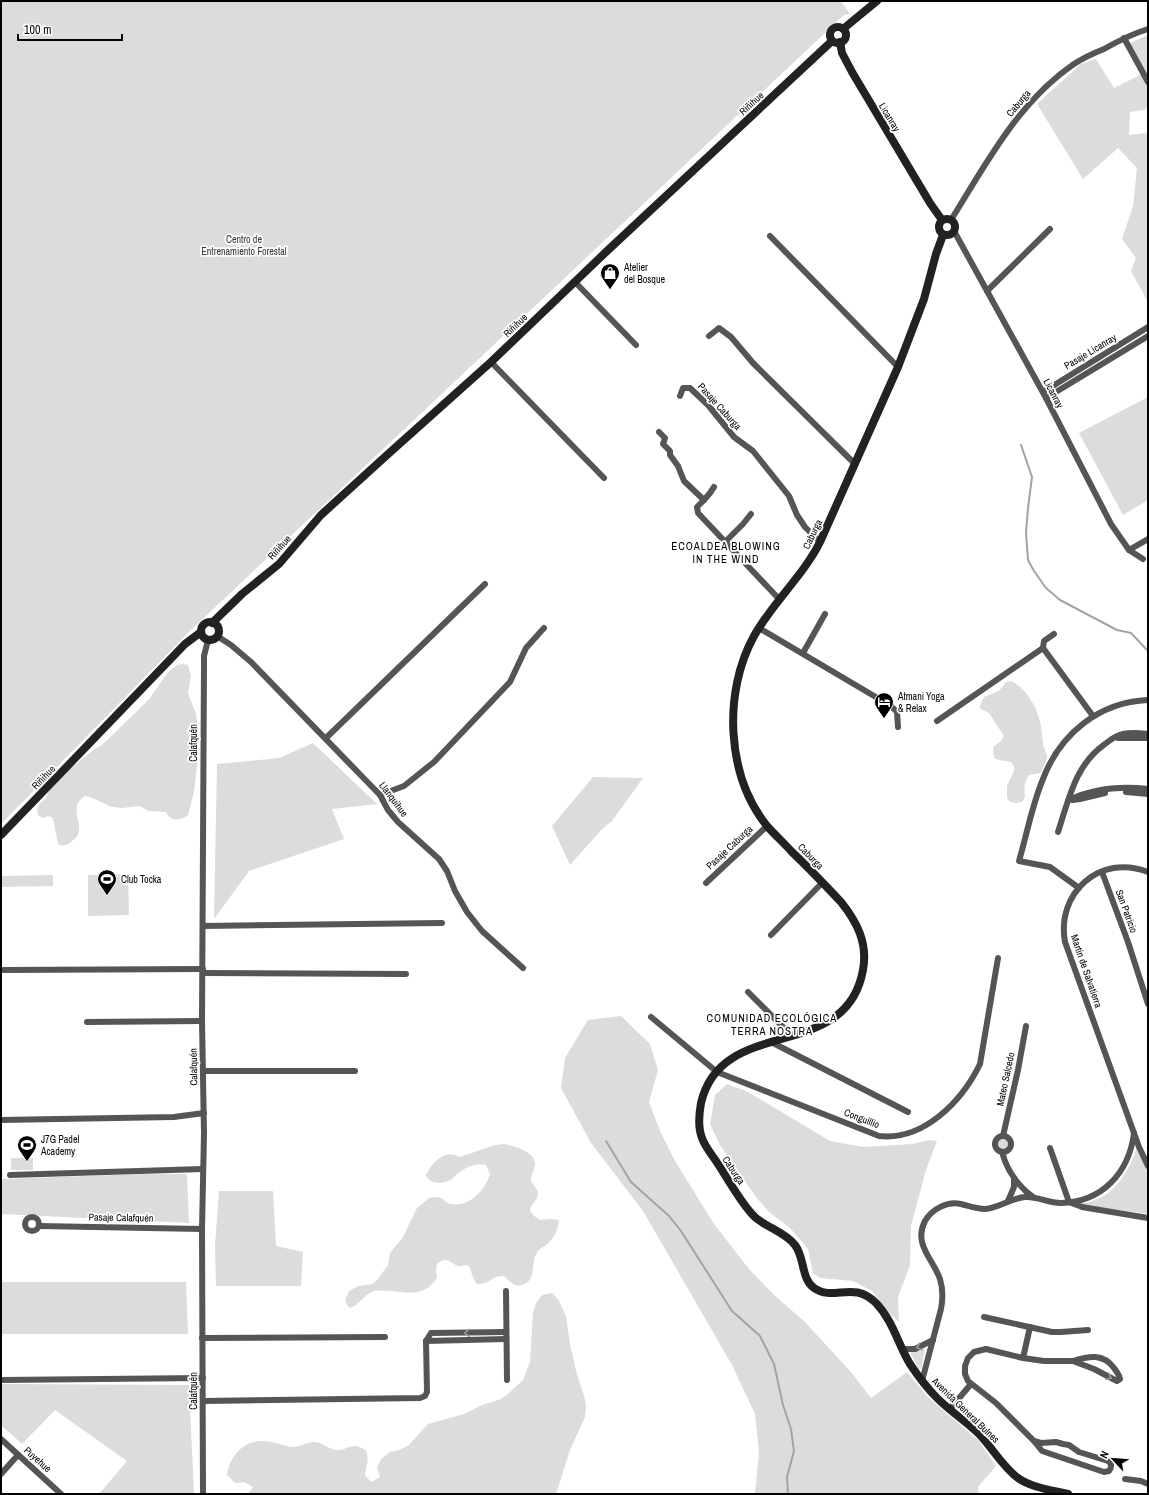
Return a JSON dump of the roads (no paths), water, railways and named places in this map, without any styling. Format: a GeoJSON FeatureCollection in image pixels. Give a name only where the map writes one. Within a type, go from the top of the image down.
{"type":"FeatureCollection","features":[{"type":"Feature","properties":{"kind":"street","name":"Riñihue"},"geometry":{"type":"LineString","coordinates":[[1,834],[185,644],[201,632],[204,625],[212,623],[242,594],[279,564],[321,515],[386,454],[491,362],[832,40],[830,34],[831,30],[837,27],[843,29],[877,1]]}},
{"type":"Feature","properties":{"kind":"street"},"geometry":{"type":"LineString","coordinates":[[832,40],[836,43],[844,40],[846,36],[843,29]]}},
{"type":"Feature","properties":{"kind":"street","name":"Caburga"},"geometry":{"type":"LineString","coordinates":[[951,220],[986,164],[1024,109],[1046,86],[1074,63],[1124,38],[1148,29]]}},
{"type":"Feature","properties":{"kind":"street"},"geometry":{"type":"LineString","coordinates":[[1124,38],[1148,82]]}},
{"type":"Feature","properties":{"kind":"street","name":"Licanray"},"geometry":{"type":"LineString","coordinates":[[840,42],[842,53],[852,72],[930,203],[942,220]]}},
{"type":"Feature","properties":{"kind":"street"},"geometry":{"type":"LineString","coordinates":[[942,220],[947,218],[954,224],[954,231],[950,234],[943,235]]}},
{"type":"Feature","properties":{"kind":"street","name":"Caburga"},"geometry":{"type":"LineString","coordinates":[[903,1349],[888,1318],[875,1303],[855,1291],[834,1294],[821,1292],[813,1288],[806,1278],[799,1253],[795,1245],[789,1239],[762,1222],[751,1213],[702,1140],[699,1124],[700,1108],[707,1086],[727,1061],[740,1053],[809,1031],[827,1023],[840,1013],[848,1004],[856,992],[862,975],[864,948],[858,927],[852,915],[767,826],[754,805],[744,782],[737,758],[733,732],[734,706],[738,680],[745,657],[759,628],[779,599],[809,561],[820,542],[898,367],[924,299],[936,254],[943,235],[938,229],[939,223],[942,220]]}},
{"type":"Feature","properties":{"kind":"street"},"geometry":{"type":"LineString","coordinates":[[987,291],[1050,229]]}},
{"type":"Feature","properties":{"kind":"street","name":"Licanray"},"geometry":{"type":"LineString","coordinates":[[954,231],[1046,398],[1111,524],[1129,550],[1143,559]]}},
{"type":"Feature","properties":{"kind":"street"},"geometry":{"type":"LineString","coordinates":[[770,236],[898,367]]}},
{"type":"Feature","properties":{"kind":"street"},"geometry":{"type":"LineString","coordinates":[[575,282],[636,345]]}},
{"type":"Feature","properties":{"kind":"street","name":"Pasaje Licanray"},"geometry":{"type":"LineString","coordinates":[[1042,392],[1148,327]]}},
{"type":"Feature","properties":{"kind":"street"},"geometry":{"type":"LineString","coordinates":[[710,336],[718,328],[731,337],[753,363],[854,464]]}},
{"type":"Feature","properties":{"kind":"street"},"geometry":{"type":"LineString","coordinates":[[1046,398],[1148,336]]}},
{"type":"Feature","properties":{"kind":"street"},"geometry":{"type":"LineString","coordinates":[[491,362],[604,478]]}},
{"type":"Feature","properties":{"kind":"street","name":"Pasaje Caburga"},"geometry":{"type":"LineString","coordinates":[[680,396],[683,388],[690,388],[708,405],[734,437],[753,451],[789,496],[797,515],[805,526],[820,542]]}},
{"type":"Feature","properties":{"kind":"street"},"geometry":{"type":"LineString","coordinates":[[659,432],[665,438],[663,444],[670,451],[670,455],[678,466],[684,481],[704,500]]}},
{"type":"Feature","properties":{"kind":"street"},"geometry":{"type":"LineString","coordinates":[[714,487],[697,507],[698,513],[779,599]]}},
{"type":"Feature","properties":{"kind":"street"},"geometry":{"type":"LineString","coordinates":[[725,542],[751,514]]}},
{"type":"Feature","properties":{"kind":"street"},"geometry":{"type":"LineString","coordinates":[[1129,550],[1148,539]]}},
{"type":"Feature","properties":{"kind":"street"},"geometry":{"type":"LineString","coordinates":[[326,738],[484,584]]}},
{"type":"Feature","properties":{"kind":"street"},"geometry":{"type":"LineString","coordinates":[[803,653],[825,614]]}},
{"type":"Feature","properties":{"kind":"street"},"geometry":{"type":"LineString","coordinates":[[201,632],[203,637],[208,640],[217,636],[218,628],[212,623]]}},
{"type":"Feature","properties":{"kind":"street"},"geometry":{"type":"LineString","coordinates":[[380,795],[404,786],[434,762],[510,682],[526,648],[544,628]]}},
{"type":"Feature","properties":{"kind":"street"},"geometry":{"type":"LineString","coordinates":[[759,628],[892,706],[896,712],[898,727]]}},
{"type":"Feature","properties":{"kind":"street"},"geometry":{"type":"LineString","coordinates":[[1054,634],[1044,642],[1043,648],[1093,716]]}},
{"type":"Feature","properties":{"kind":"street","name":"Llanquihue"},"geometry":{"type":"LineString","coordinates":[[217,636],[232,645],[251,662],[380,795],[388,810],[398,822],[439,859],[447,871],[454,891],[467,912],[482,931],[523,968]]}},
{"type":"Feature","properties":{"kind":"street","name":"Calafquén"},"geometry":{"type":"LineString","coordinates":[[203,1494],[202,1229],[204,1113],[202,1021],[204,656],[208,640]]}},
{"type":"Feature","properties":{"kind":"street"},"geometry":{"type":"LineString","coordinates":[[937,721],[1043,648]]}},
{"type":"Feature","properties":{"kind":"street"},"geometry":{"type":"LineString","coordinates":[[1078,888],[1050,867],[1019,861],[1047,769],[1064,741],[1077,728],[1093,716],[1121,704],[1148,700]]}},
{"type":"Feature","properties":{"kind":"street"},"geometry":{"type":"LineString","coordinates":[[1058,832],[1075,779],[1087,760],[1099,748],[1125,733],[1148,734]]}},
{"type":"Feature","properties":{"kind":"street"},"geometry":{"type":"LineString","coordinates":[[1114,738],[1148,738]]}},
{"type":"Feature","properties":{"kind":"street"},"geometry":{"type":"LineString","coordinates":[[1069,800],[1081,794],[1107,789],[1148,789]]}},
{"type":"Feature","properties":{"kind":"street"},"geometry":{"type":"LineString","coordinates":[[1069,800],[1116,792],[1148,794]]}},
{"type":"Feature","properties":{"kind":"street","name":"Pasaje Caburga"},"geometry":{"type":"LineString","coordinates":[[706,883],[767,826]]}},
{"type":"Feature","properties":{"kind":"street","name":"Martín de Salvatierra"},"geometry":{"type":"LineString","coordinates":[[1147,870],[1124,867],[1102,872],[1089,878],[1078,888],[1070,900],[1065,914],[1063,928],[1065,942],[1134,1133],[1148,1166]]}},
{"type":"Feature","properties":{"kind":"street","name":"San Patricio"},"geometry":{"type":"LineString","coordinates":[[1102,872],[1128,942],[1148,1004]]}},
{"type":"Feature","properties":{"kind":"street"},"geometry":{"type":"LineString","coordinates":[[771,934],[822,883]]}},
{"type":"Feature","properties":{"kind":"street"},"geometry":{"type":"LineString","coordinates":[[203,926],[442,923]]}},
{"type":"Feature","properties":{"kind":"street","name":"Conguillio"},"geometry":{"type":"LineString","coordinates":[[651,1017],[717,1072],[879,1136],[892,1137],[912,1132],[925,1126],[951,1105],[962,1093],[975,1074],[980,1064],[998,958]]}},
{"type":"Feature","properties":{"kind":"street"},"geometry":{"type":"LineString","coordinates":[[3,970],[406,974]]}},
{"type":"Feature","properties":{"kind":"street"},"geometry":{"type":"LineString","coordinates":[[748,992],[792,1036]]}},
{"type":"Feature","properties":{"kind":"street"},"geometry":{"type":"LineString","coordinates":[[87,1022],[202,1021]]}},
{"type":"Feature","properties":{"kind":"street","name":"Mateo Salcedo"},"geometry":{"type":"LineString","coordinates":[[1026,1026],[1003,1136],[999,1138],[995,1144],[996,1148],[1002,1152],[1006,1165],[1014,1178],[1033,1197]]}},
{"type":"Feature","properties":{"kind":"street"},"geometry":{"type":"LineString","coordinates":[[771,1042],[908,1112]]}},
{"type":"Feature","properties":{"kind":"street"},"geometry":{"type":"LineString","coordinates":[[203,1071],[355,1071]]}},
{"type":"Feature","properties":{"kind":"street"},"geometry":{"type":"LineString","coordinates":[[1,1120],[174,1118],[204,1113]]}},
{"type":"Feature","properties":{"kind":"street"},"geometry":{"type":"LineString","coordinates":[[922,1381],[941,1309],[943,1291],[938,1274],[921,1242],[925,1220],[933,1212],[948,1204],[957,1204],[984,1209],[1024,1197],[1033,1197],[1060,1203],[1087,1199],[1106,1187],[1115,1178],[1129,1157],[1134,1133]]}},
{"type":"Feature","properties":{"kind":"street"},"geometry":{"type":"LineString","coordinates":[[1002,1152],[1008,1151],[1011,1144],[1008,1138],[1003,1136]]}},
{"type":"Feature","properties":{"kind":"street"},"geometry":{"type":"LineString","coordinates":[[1050,1148],[1069,1202]]}},
{"type":"Feature","properties":{"kind":"street"},"geometry":{"type":"LineString","coordinates":[[10,1175],[203,1169]]}},
{"type":"Feature","properties":{"kind":"street"},"geometry":{"type":"LineString","coordinates":[[1008,1201],[1014,1187],[1014,1178]]}},
{"type":"Feature","properties":{"kind":"street"},"geometry":{"type":"LineString","coordinates":[[1069,1202],[1082,1206],[1148,1218]]}},
{"type":"Feature","properties":{"kind":"street","name":"Pasaje Calafquén"},"geometry":{"type":"LineString","coordinates":[[39,1226],[202,1229]]}},
{"type":"Feature","properties":{"kind":"street"},"geometry":{"type":"LineString","coordinates":[[506,1291],[507,1380]]}},
{"type":"Feature","properties":{"kind":"street"},"geometry":{"type":"LineString","coordinates":[[984,1317],[1061,1332],[1088,1330]]}},
{"type":"Feature","properties":{"kind":"street"},"geometry":{"type":"LineString","coordinates":[[1024,1358],[1030,1327]]}},
{"type":"Feature","properties":{"kind":"street"},"geometry":{"type":"LineString","coordinates":[[203,1400],[420,1398],[425,1396],[427,1390],[426,1341],[431,1333],[506,1332]]}},
{"type":"Feature","properties":{"kind":"street"},"geometry":{"type":"LineString","coordinates":[[202,1338],[385,1337]]}},
{"type":"Feature","properties":{"kind":"street"},"geometry":{"type":"LineString","coordinates":[[426,1341],[506,1339]]}},
{"type":"Feature","properties":{"kind":"street"},"geometry":{"type":"LineString","coordinates":[[903,1349],[915,1349],[933,1340]]}},
{"type":"Feature","properties":{"kind":"street","name":"Avenida General Bulnes"},"geometry":{"type":"LineString","coordinates":[[903,1349],[908,1362],[938,1400],[972,1427],[990,1445],[1010,1471],[1019,1479],[1068,1494]]}},
{"type":"Feature","properties":{"kind":"street"},"geometry":{"type":"LineString","coordinates":[[1034,1440],[1041,1443],[1056,1442],[1068,1445],[1079,1452],[1110,1462],[1112,1465],[1111,1469],[1104,1472],[1042,1451],[1034,1440],[996,1403],[971,1384],[966,1378],[965,1366],[968,1358],[977,1350],[986,1349],[1044,1361],[1073,1361],[1086,1358],[1104,1358],[1110,1363],[1119,1375],[1120,1379],[1117,1381],[1094,1369],[1073,1361]]}},
{"type":"Feature","properties":{"kind":"street"},"geometry":{"type":"LineString","coordinates":[[1,1380],[203,1378]]}},
{"type":"Feature","properties":{"kind":"street"},"geometry":{"type":"LineString","coordinates":[[950,1410],[971,1384]]}},
{"type":"Feature","properties":{"kind":"street","name":"Puyehue"},"geometry":{"type":"LineString","coordinates":[[1,1439],[61,1494]]}},
{"type":"Feature","properties":{"kind":"street"},"geometry":{"type":"LineString","coordinates":[[1,1474],[18,1455]]}},
{"type":"Feature","properties":{"kind":"street"},"geometry":{"type":"LineString","coordinates":[[1125,1479],[1141,1481],[1148,1484]]}},
{"type":"Feature","properties":{"kind":"waterway"},"geometry":{"type":"LineString","coordinates":[[1021,445],[1032,477],[1026,533],[1028,560],[1034,571],[1046,588],[1060,600],[1117,630],[1131,633],[1148,651]]}},
{"type":"Feature","properties":{"kind":"waterway"},"geometry":{"type":"LineString","coordinates":[[606,1141],[631,1182],[669,1216],[681,1231],[732,1311],[760,1336],[774,1364],[783,1405],[791,1429],[794,1451],[787,1477],[788,1494]]}},
{"type":"Feature","properties":{"kind":"place","name":"Atelier del Bosque"},"geometry":{"type":"Point","coordinates":[610,290]}},
{"type":"Feature","properties":{"kind":"place","name":"Atmani Yoga & Relax"},"geometry":{"type":"Point","coordinates":[884,719]}},
{"type":"Feature","properties":{"kind":"place","name":"Club Tocka"},"geometry":{"type":"Point","coordinates":[107,896]}},
{"type":"Feature","properties":{"kind":"place","name":"J7G Padel Academy"},"geometry":{"type":"Point","coordinates":[27,1162]}},
{"type":"Feature","properties":{"kind":"district","name":"ECOALDEA BLOWING IN THE WIND"},"geometry":{"type":"Point","coordinates":[726,552]}},
{"type":"Feature","properties":{"kind":"district","name":"COMUNIDAD ECOLÓGICA TERRA NOSTRA"},"geometry":{"type":"Point","coordinates":[772,1024]}},
{"type":"Feature","properties":{"kind":"park label","name":"Centro de Entrenamiento Forestal"},"geometry":{"type":"Point","coordinates":[244,244]}}]}
